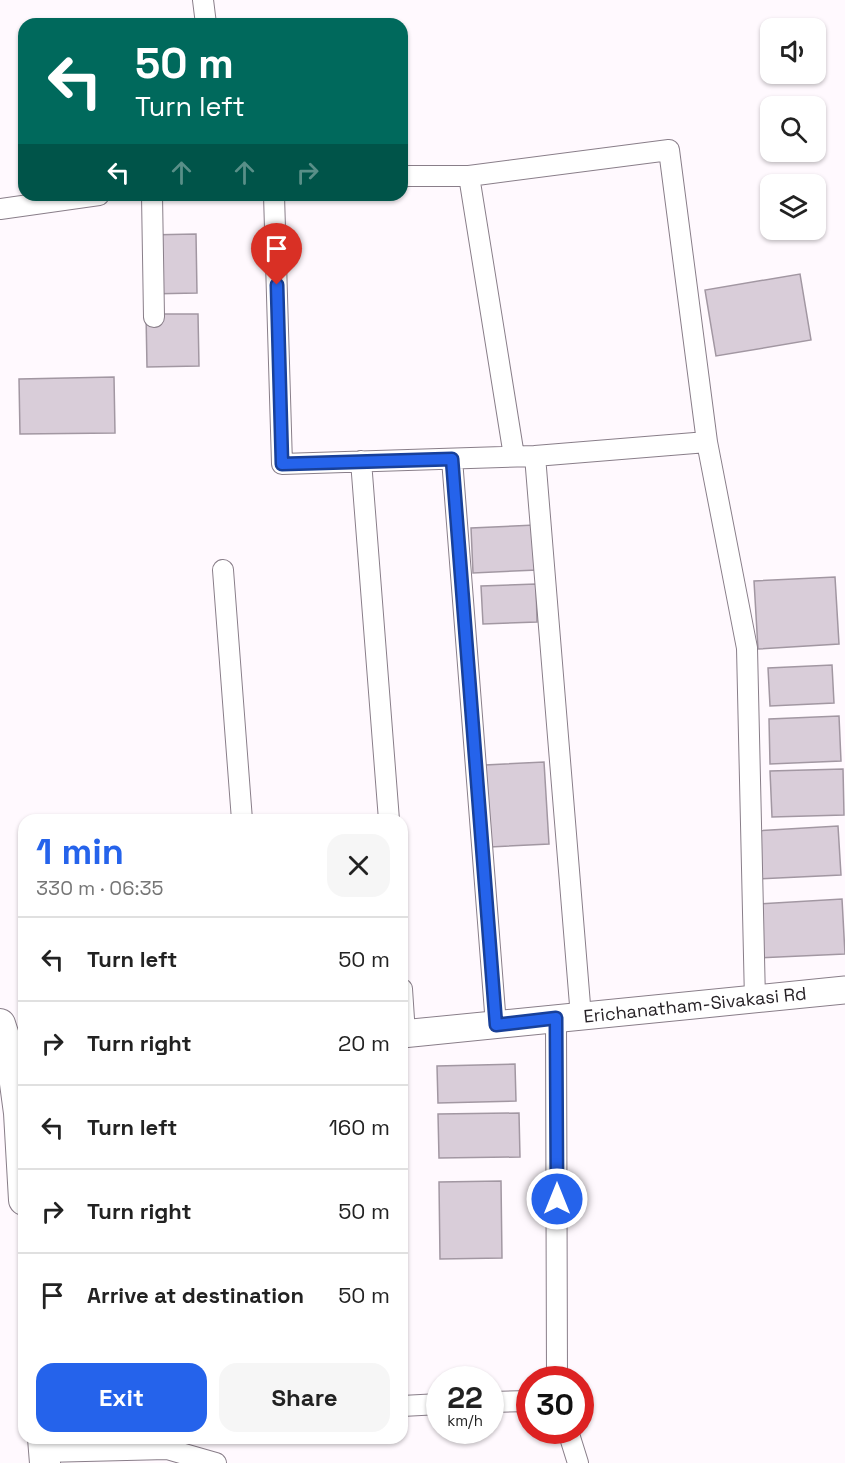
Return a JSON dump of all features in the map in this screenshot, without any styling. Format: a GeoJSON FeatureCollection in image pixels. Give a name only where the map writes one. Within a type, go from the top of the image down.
{"type":"FeatureCollection","features":[{"type":"Feature","properties":{"kind":"main road","name":"Erichanatham-Sivakasi Rd"},"geometry":{"type":"LineString","coordinates":[[408,1034],[845,990]]}},
{"type":"Feature","properties":{"kind":"main road"},"geometry":{"type":"LineString","coordinates":[[0,1024],[12,1061],[18,1106]]}},
{"type":"Feature","properties":{"kind":"street"},"geometry":{"type":"LineString","coordinates":[[203,0],[205,18]]}},
{"type":"Feature","properties":{"kind":"street"},"geometry":{"type":"LineString","coordinates":[[408,176],[470,176],[669,150],[707,442],[747,648],[755,1000]]}},
{"type":"Feature","properties":{"kind":"street"},"geometry":{"type":"LineString","coordinates":[[470,176],[514,456]]}},
{"type":"Feature","properties":{"kind":"street"},"geometry":{"type":"LineString","coordinates":[[1,203],[26,201]]}},
{"type":"Feature","properties":{"kind":"street"},"geometry":{"type":"LineString","coordinates":[[152,201],[154,317]]}},
{"type":"Feature","properties":{"kind":"street"},"geometry":{"type":"LineString","coordinates":[[274,201],[282,464],[535,456],[707,442]]}},
{"type":"Feature","properties":{"kind":"street"},"geometry":{"type":"LineString","coordinates":[[535,456],[569,1018],[557,1366]]}},
{"type":"Feature","properties":{"kind":"street"},"geometry":{"type":"LineString","coordinates":[[452,459],[496,1025]]}},
{"type":"Feature","properties":{"kind":"street"},"geometry":{"type":"LineString","coordinates":[[361,461],[389,814]]}},
{"type":"Feature","properties":{"kind":"street"},"geometry":{"type":"LineString","coordinates":[[223,570],[242,814]]}},
{"type":"Feature","properties":{"kind":"street"},"geometry":{"type":"LineString","coordinates":[[408,1406],[426,1405]]}},
{"type":"Feature","properties":{"kind":"street"},"geometry":{"type":"LineString","coordinates":[[572,1444],[578,1463]]}},
{"type":"Feature","properties":{"kind":"street"},"geometry":{"type":"LineString","coordinates":[[44,1451],[167,1449],[216,1463]]}},
{"type":"Feature","properties":{"kind":"building"},"geometry":{"type":"Polygon","coordinates":[[[196,234],[197,293],[147,294],[146,235],[196,234]]]}},
{"type":"Feature","properties":{"kind":"building"},"geometry":{"type":"Polygon","coordinates":[[[800,274],[811,340],[716,356],[705,290],[800,274]]]}},
{"type":"Feature","properties":{"kind":"building"},"geometry":{"type":"Polygon","coordinates":[[[146,314],[198,314],[199,366],[147,367],[146,314]]]}},
{"type":"Feature","properties":{"kind":"building"},"geometry":{"type":"Polygon","coordinates":[[[114,377],[115,433],[20,434],[19,379],[114,377]]]}},
{"type":"Feature","properties":{"kind":"building"},"geometry":{"type":"Polygon","coordinates":[[[535,525],[537,570],[473,573],[471,528],[535,525]]]}},
{"type":"Feature","properties":{"kind":"building"},"geometry":{"type":"Polygon","coordinates":[[[835,577],[839,644],[758,649],[754,581],[835,577]]]}},
{"type":"Feature","properties":{"kind":"building"},"geometry":{"type":"Polygon","coordinates":[[[536,584],[537,622],[483,624],[481,586],[536,584]]]}},
{"type":"Feature","properties":{"kind":"building"},"geometry":{"type":"Polygon","coordinates":[[[832,665],[834,703],[770,706],[768,668],[832,665]]]}},
{"type":"Feature","properties":{"kind":"building"},"geometry":{"type":"Polygon","coordinates":[[[839,716],[841,761],[770,764],[769,719],[839,716]]]}},
{"type":"Feature","properties":{"kind":"building"},"geometry":{"type":"Polygon","coordinates":[[[544,762],[549,844],[490,847],[485,765],[544,762]]]}},
{"type":"Feature","properties":{"kind":"building"},"geometry":{"type":"Polygon","coordinates":[[[843,769],[844,815],[772,817],[770,771],[843,769]]]}},
{"type":"Feature","properties":{"kind":"building"},"geometry":{"type":"Polygon","coordinates":[[[838,826],[841,875],[757,879],[754,831],[838,826]]]}},
{"type":"Feature","properties":{"kind":"building"},"geometry":{"type":"Polygon","coordinates":[[[842,899],[845,954],[759,958],[756,904],[842,899]]]}},
{"type":"Feature","properties":{"kind":"building"},"geometry":{"type":"Polygon","coordinates":[[[515,1064],[516,1101],[438,1103],[437,1066],[515,1064]]]}},
{"type":"Feature","properties":{"kind":"building"},"geometry":{"type":"Polygon","coordinates":[[[519,1113],[520,1157],[439,1158],[438,1114],[519,1113]]]}},
{"type":"Feature","properties":{"kind":"building"},"geometry":{"type":"Polygon","coordinates":[[[501,1181],[502,1258],[440,1259],[439,1182],[501,1181]]]}},
{"type":"Feature","properties":{"kind":"route"},"geometry":{"type":"LineString","coordinates":[[277,285],[282,464],[452,459],[496,1025],[556,1018],[557,1199]]}}]}
